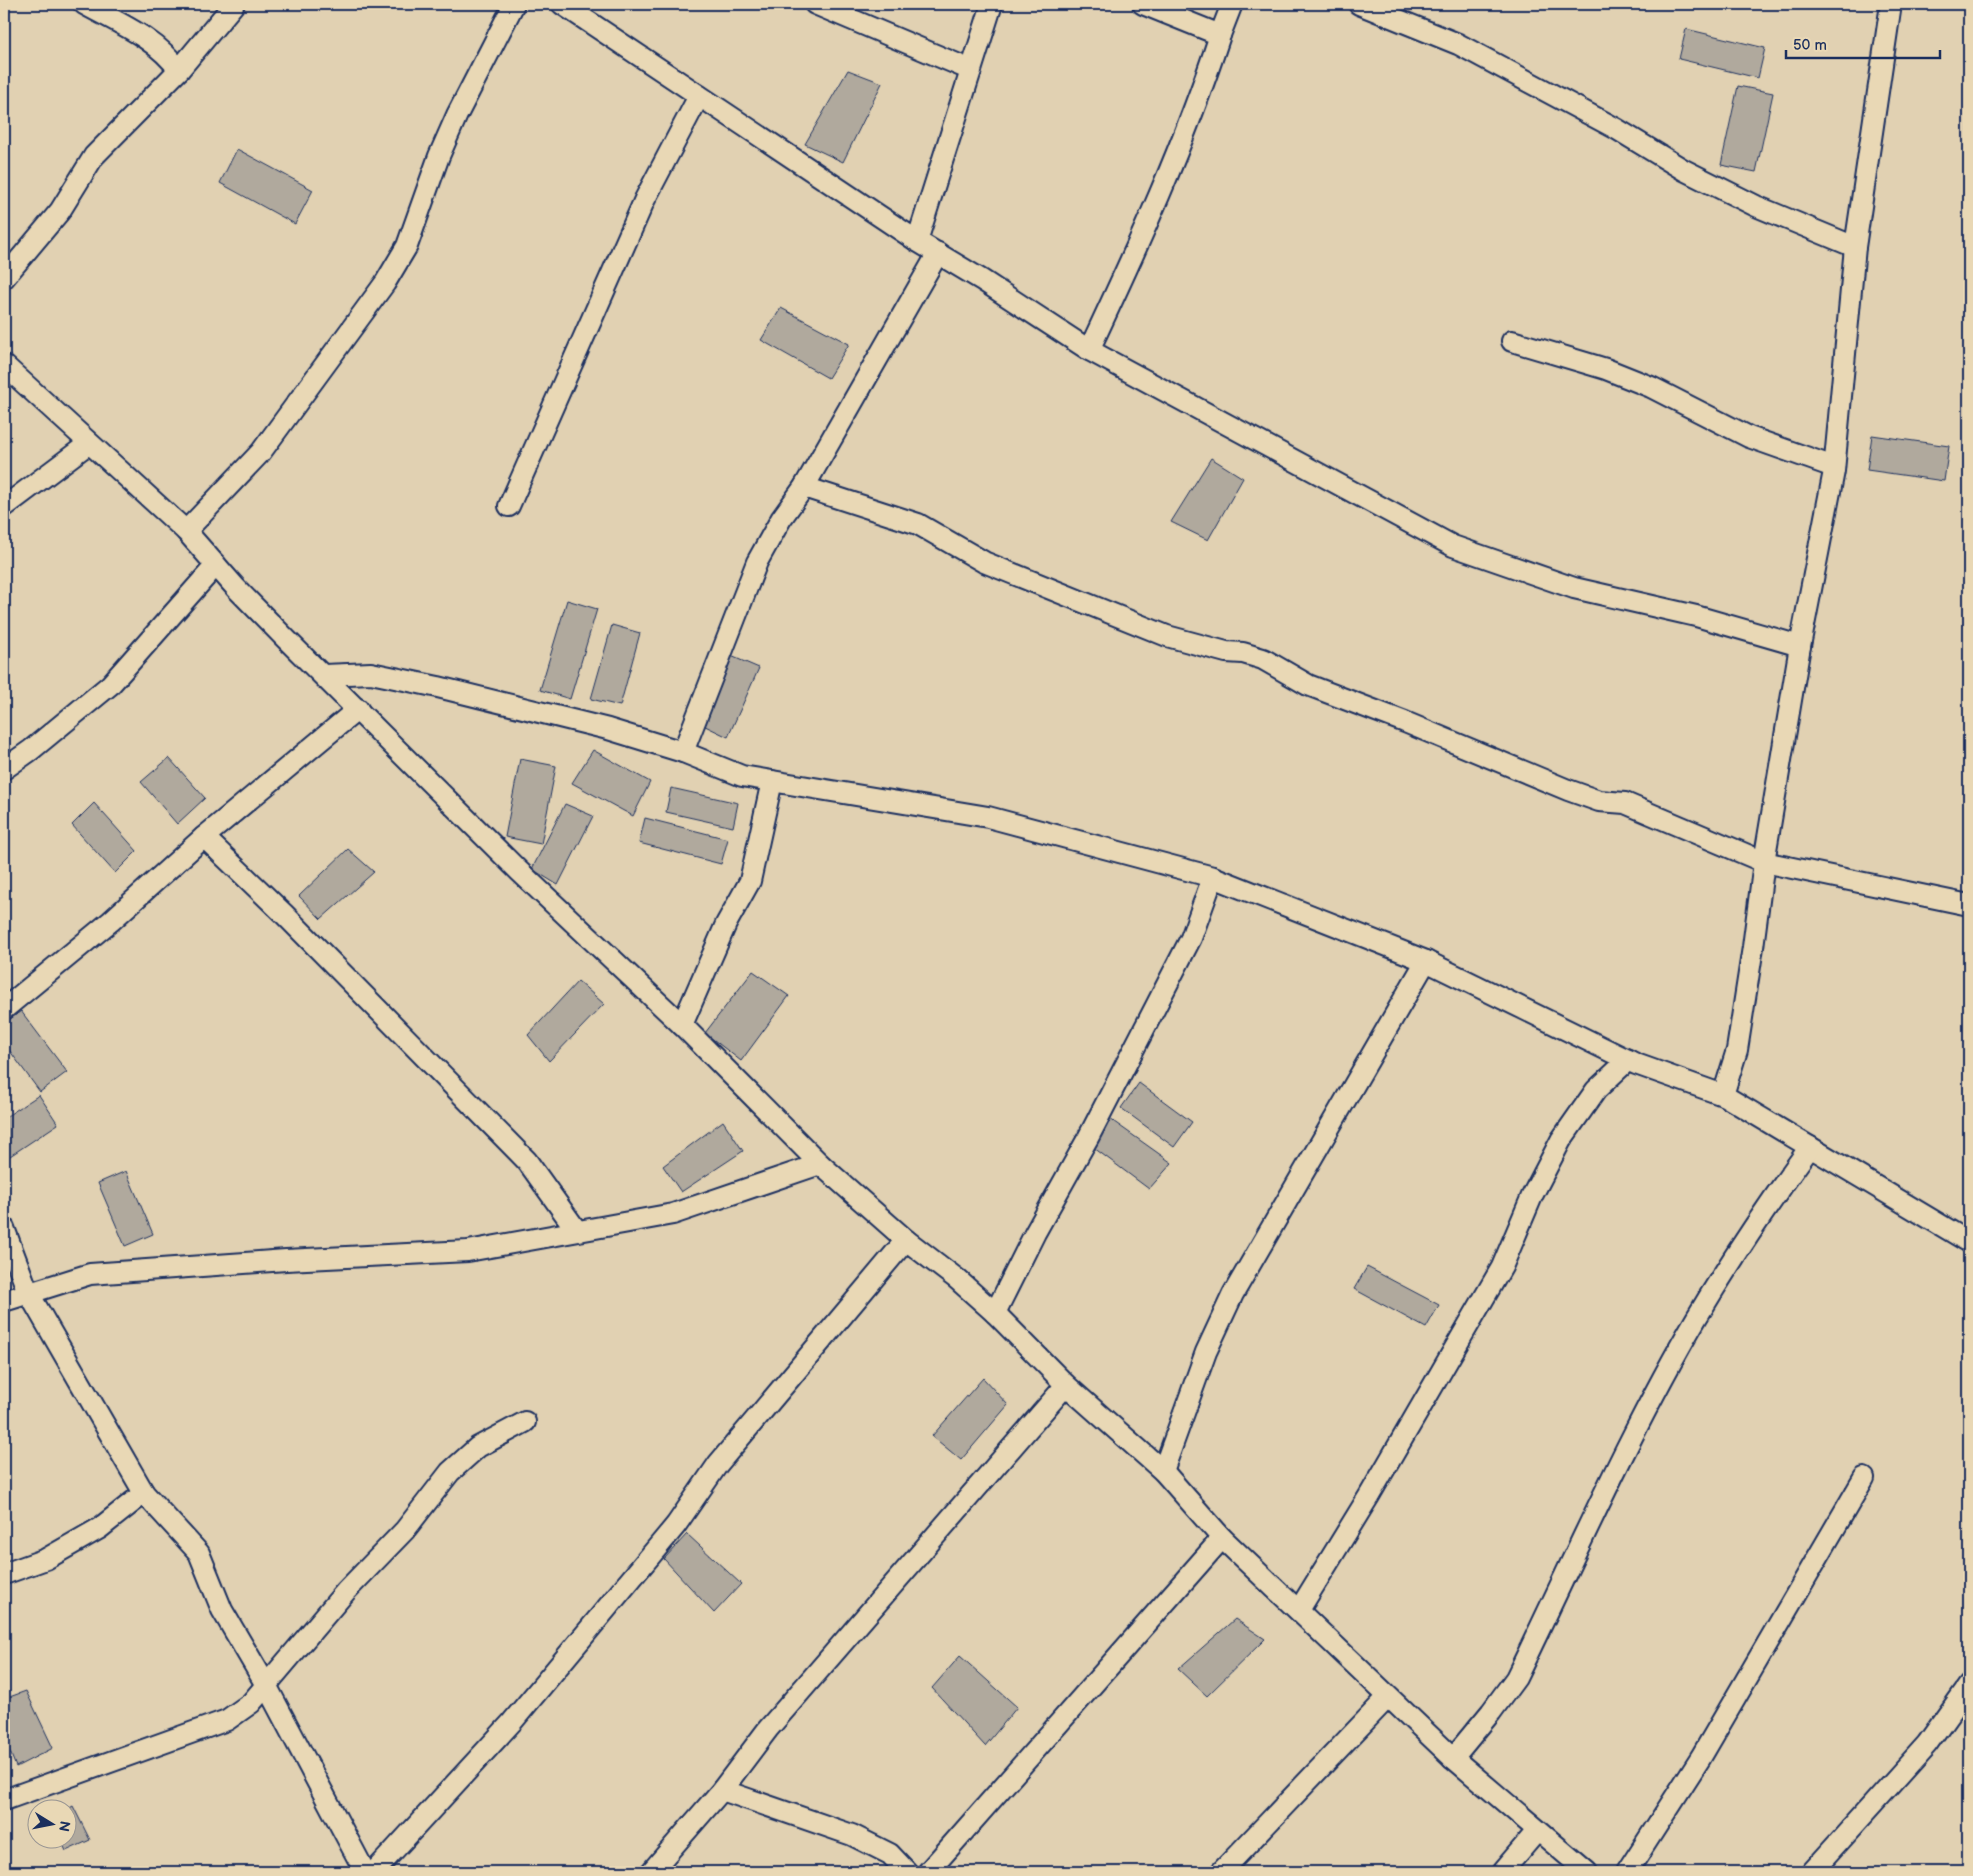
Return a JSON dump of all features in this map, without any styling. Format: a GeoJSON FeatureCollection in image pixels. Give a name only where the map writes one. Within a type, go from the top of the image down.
{"type":"FeatureCollection","features":[{"type":"Feature","properties":{"kind":"street"},"geometry":{"type":"LineString","coordinates":[[84,4],[155,44],[169,56],[179,70]]}},
{"type":"Feature","properties":{"kind":"street"},"geometry":{"type":"LineString","coordinates":[[4,278],[60,211],[94,156],[179,70],[234,4]]}},
{"type":"Feature","properties":{"kind":"street"},"geometry":{"type":"LineString","coordinates":[[186,531],[261,452],[385,283],[407,246],[439,156],[457,115],[514,4]]}},
{"type":"Feature","properties":{"kind":"street"},"geometry":{"type":"LineString","coordinates":[[562,4],[917,241],[1089,350],[1453,546],[1574,588],[1696,616],[1800,646]]}},
{"type":"Feature","properties":{"kind":"street"},"geometry":{"type":"LineString","coordinates":[[815,4],[971,70]]}},
{"type":"Feature","properties":{"kind":"street"},"geometry":{"type":"LineString","coordinates":[[917,241],[992,4]]}},
{"type":"Feature","properties":{"kind":"street"},"geometry":{"type":"LineString","coordinates":[[1143,4],[1220,35]]}},
{"type":"Feature","properties":{"kind":"street"},"geometry":{"type":"LineString","coordinates":[[1089,350],[1147,228],[1195,112],[1232,4]]}},
{"type":"Feature","properties":{"kind":"street"},"geometry":{"type":"LineString","coordinates":[[1359,4],[1458,44],[1546,93],[1615,128],[1684,170],[1756,206],[1855,247]]}},
{"type":"Feature","properties":{"kind":"street"},"geometry":{"type":"LineString","coordinates":[[1723,1094],[1738,1040],[1753,948],[1764,862],[1800,646],[1834,467],[1855,247],[1891,4]]}},
{"type":"Feature","properties":{"kind":"street"},"geometry":{"type":"LineString","coordinates":[[509,506],[645,199],[699,96]]}},
{"type":"Feature","properties":{"kind":"street"},"geometry":{"type":"LineString","coordinates":[[683,752],[757,562],[781,519],[804,487],[938,253]]}},
{"type":"Feature","properties":{"kind":"street"},"geometry":{"type":"LineString","coordinates":[[1512,341],[1606,369],[1642,384],[1749,438],[1834,467]]}},
{"type":"Feature","properties":{"kind":"street"},"geometry":{"type":"LineString","coordinates":[[4,365],[88,444],[186,531],[216,566],[286,639],[519,871],[682,1025],[820,1164],[906,1240],[957,1279],[995,1313],[1066,1385],[1163,1471],[1222,1538],[1453,1758],[1537,1831],[1588,1872]]}},
{"type":"Feature","properties":{"kind":"street"},"geometry":{"type":"LineString","coordinates":[[4,507],[88,444]]}},
{"type":"Feature","properties":{"kind":"street"},"geometry":{"type":"LineString","coordinates":[[804,487],[918,524],[984,562],[1168,636],[1226,652],[1244,653],[1263,659],[1308,685],[1405,722],[1568,790],[1599,801],[1625,803],[1764,862],[1969,905]]}},
{"type":"Feature","properties":{"kind":"street"},"geometry":{"type":"LineString","coordinates":[[4,769],[31,750],[110,685],[216,566]]}},
{"type":"Feature","properties":{"kind":"street"},"geometry":{"type":"LineString","coordinates":[[324,675],[371,673],[438,686],[608,729],[683,752],[742,776],[988,817],[1213,877],[1426,960],[1628,1060],[1723,1094],[1969,1242]]}},
{"type":"Feature","properties":{"kind":"street"},"geometry":{"type":"LineString","coordinates":[[4,1009],[111,921],[204,836],[358,709]]}},
{"type":"Feature","properties":{"kind":"street"},"geometry":{"type":"LineString","coordinates":[[682,1025],[726,924],[750,881],[772,781]]}},
{"type":"Feature","properties":{"kind":"street"},"geometry":{"type":"LineString","coordinates":[[204,836],[285,915],[527,1160],[577,1231]]}},
{"type":"Feature","properties":{"kind":"street"},"geometry":{"type":"LineString","coordinates":[[995,1313],[1035,1233],[1088,1138],[1190,938],[1213,877]]}},
{"type":"Feature","properties":{"kind":"street"},"geometry":{"type":"LineString","coordinates":[[1163,1471],[1203,1360],[1234,1294],[1426,960]]}},
{"type":"Feature","properties":{"kind":"street"},"geometry":{"type":"LineString","coordinates":[[1299,1610],[1369,1496],[1502,1267],[1532,1196],[1561,1140],[1596,1090],[1628,1060]]}},
{"type":"Feature","properties":{"kind":"street"},"geometry":{"type":"LineString","coordinates":[[1453,1758],[1492,1712],[1516,1678],[1636,1430],[1697,1317],[1760,1216],[1810,1147]]}},
{"type":"Feature","properties":{"kind":"street"},"geometry":{"type":"LineString","coordinates":[[4,1302],[28,1292],[90,1274],[286,1260],[468,1251],[673,1214],[820,1164]]}},
{"type":"Feature","properties":{"kind":"street"},"geometry":{"type":"LineString","coordinates":[[4,1228],[28,1292],[144,1493],[199,1553],[222,1610],[266,1685],[365,1872]]}},
{"type":"Feature","properties":{"kind":"street"},"geometry":{"type":"LineString","coordinates":[[374,1872],[512,1722],[676,1525],[718,1464],[906,1240]]}},
{"type":"Feature","properties":{"kind":"street"},"geometry":{"type":"LineString","coordinates":[[651,1872],[722,1790],[768,1729],[1066,1385]]}},
{"type":"Feature","properties":{"kind":"street"},"geometry":{"type":"LineString","coordinates":[[4,1800],[227,1720],[251,1703],[346,1591],[405,1530],[450,1472],[478,1447],[525,1422]]}},
{"type":"Feature","properties":{"kind":"street"},"geometry":{"type":"LineString","coordinates":[[1627,1872],[1701,1756],[1864,1478]]}},
{"type":"Feature","properties":{"kind":"street"},"geometry":{"type":"LineString","coordinates":[[4,1574],[46,1560],[100,1528],[144,1493]]}},
{"type":"Feature","properties":{"kind":"street"},"geometry":{"type":"LineString","coordinates":[[928,1872],[1222,1538]]}},
{"type":"Feature","properties":{"kind":"street"},"geometry":{"type":"LineString","coordinates":[[1812,1872],[1928,1744],[1969,1685]]}},
{"type":"Feature","properties":{"kind":"street"},"geometry":{"type":"LineString","coordinates":[[1221,1872],[1388,1696]]}},
{"type":"Feature","properties":{"kind":"street"},"geometry":{"type":"LineString","coordinates":[[722,1790],[852,1834],[890,1854],[907,1872]]}},
{"type":"Feature","properties":{"kind":"street"},"geometry":{"type":"LineString","coordinates":[[1502,1872],[1537,1831]]}},
{"type":"Feature","properties":{"kind":"building"},"geometry":{"type":"Polygon","coordinates":[[[1686,29],[1765,48],[1758,78],[1679,59],[1686,29]]]}},
{"type":"Feature","properties":{"kind":"building"},"geometry":{"type":"Polygon","coordinates":[[[848,70],[882,83],[843,162],[805,144],[848,70]]]}},
{"type":"Feature","properties":{"kind":"building"},"geometry":{"type":"Polygon","coordinates":[[[1738,86],[1773,93],[1756,172],[1721,165],[1738,86]]]}},
{"type":"Feature","properties":{"kind":"building"},"geometry":{"type":"Polygon","coordinates":[[[237,149],[313,190],[295,224],[220,183],[237,149]]]}},
{"type":"Feature","properties":{"kind":"building"},"geometry":{"type":"Polygon","coordinates":[[[781,308],[849,344],[828,378],[761,340],[781,308]]]}},
{"type":"Feature","properties":{"kind":"building"},"geometry":{"type":"Polygon","coordinates":[[[1872,435],[1949,446],[1944,481],[1867,470],[1872,435]]]}},
{"type":"Feature","properties":{"kind":"building"},"geometry":{"type":"Polygon","coordinates":[[[1211,458],[1243,478],[1208,540],[1171,522],[1211,458]]]}},
{"type":"Feature","properties":{"kind":"building"},"geometry":{"type":"Polygon","coordinates":[[[567,600],[597,609],[570,699],[540,690],[567,600]]]}},
{"type":"Feature","properties":{"kind":"building"},"geometry":{"type":"Polygon","coordinates":[[[612,625],[640,633],[620,706],[591,699],[612,625]]]}},
{"type":"Feature","properties":{"kind":"building"},"geometry":{"type":"Polygon","coordinates":[[[731,656],[759,668],[728,737],[701,724],[731,656]]]}},
{"type":"Feature","properties":{"kind":"building"},"geometry":{"type":"Polygon","coordinates":[[[593,750],[650,782],[633,816],[572,783],[593,750]]]}},
{"type":"Feature","properties":{"kind":"building"},"geometry":{"type":"Polygon","coordinates":[[[169,758],[205,798],[177,824],[141,782],[169,758]]]}},
{"type":"Feature","properties":{"kind":"building"},"geometry":{"type":"Polygon","coordinates":[[[520,759],[556,766],[541,844],[505,837],[520,759]]]}},
{"type":"Feature","properties":{"kind":"building"},"geometry":{"type":"Polygon","coordinates":[[[671,788],[738,803],[733,827],[666,812],[671,788]]]}},
{"type":"Feature","properties":{"kind":"building"},"geometry":{"type":"Polygon","coordinates":[[[94,803],[137,851],[115,873],[72,825],[94,803]]]}},
{"type":"Feature","properties":{"kind":"building"},"geometry":{"type":"Polygon","coordinates":[[[565,804],[593,816],[558,885],[532,869],[565,804]]]}},
{"type":"Feature","properties":{"kind":"building"},"geometry":{"type":"Polygon","coordinates":[[[645,818],[728,839],[721,864],[639,843],[645,818]]]}},
{"type":"Feature","properties":{"kind":"building"},"geometry":{"type":"Polygon","coordinates":[[[348,849],[374,872],[321,919],[299,896],[348,849]]]}},
{"type":"Feature","properties":{"kind":"building"},"geometry":{"type":"Polygon","coordinates":[[[753,971],[789,996],[741,1061],[705,1033],[753,971]]]}},
{"type":"Feature","properties":{"kind":"building"},"geometry":{"type":"Polygon","coordinates":[[[578,981],[604,1004],[549,1061],[528,1035],[578,981]]]}},
{"type":"Feature","properties":{"kind":"building"},"geometry":{"type":"Polygon","coordinates":[[[21,1011],[67,1072],[40,1092],[4,1043],[4,1024],[21,1011]]]}},
{"type":"Feature","properties":{"kind":"building"},"geometry":{"type":"Polygon","coordinates":[[[1139,1083],[1192,1122],[1174,1147],[1121,1108],[1139,1083]]]}},
{"type":"Feature","properties":{"kind":"building"},"geometry":{"type":"Polygon","coordinates":[[[39,1095],[58,1124],[4,1160],[4,1118],[39,1095]]]}},
{"type":"Feature","properties":{"kind":"building"},"geometry":{"type":"Polygon","coordinates":[[[1110,1119],[1172,1163],[1149,1189],[1090,1145],[1110,1119]]]}},
{"type":"Feature","properties":{"kind":"building"},"geometry":{"type":"Polygon","coordinates":[[[723,1121],[743,1151],[681,1192],[663,1166],[723,1121]]]}},
{"type":"Feature","properties":{"kind":"building"},"geometry":{"type":"Polygon","coordinates":[[[126,1171],[153,1234],[125,1246],[98,1183],[126,1171]]]}},
{"type":"Feature","properties":{"kind":"building"},"geometry":{"type":"Polygon","coordinates":[[[1367,1267],[1439,1305],[1426,1328],[1354,1289],[1367,1267]]]}},
{"type":"Feature","properties":{"kind":"building"},"geometry":{"type":"Polygon","coordinates":[[[983,1378],[1008,1405],[961,1460],[932,1436],[983,1378]]]}},
{"type":"Feature","properties":{"kind":"building"},"geometry":{"type":"Polygon","coordinates":[[[687,1534],[741,1584],[714,1613],[664,1559],[687,1534]]]}},
{"type":"Feature","properties":{"kind":"building"},"geometry":{"type":"Polygon","coordinates":[[[1235,1619],[1265,1639],[1207,1696],[1178,1669],[1235,1619]]]}},
{"type":"Feature","properties":{"kind":"building"},"geometry":{"type":"Polygon","coordinates":[[[960,1656],[1017,1707],[985,1746],[932,1688],[960,1656]]]}},
{"type":"Feature","properties":{"kind":"building"},"geometry":{"type":"Polygon","coordinates":[[[26,1691],[53,1748],[16,1767],[4,1737],[4,1699],[26,1691]]]}},
{"type":"Feature","properties":{"kind":"building"},"geometry":{"type":"Polygon","coordinates":[[[78,1816],[90,1840],[78,1846],[78,1816]]]}}]}
